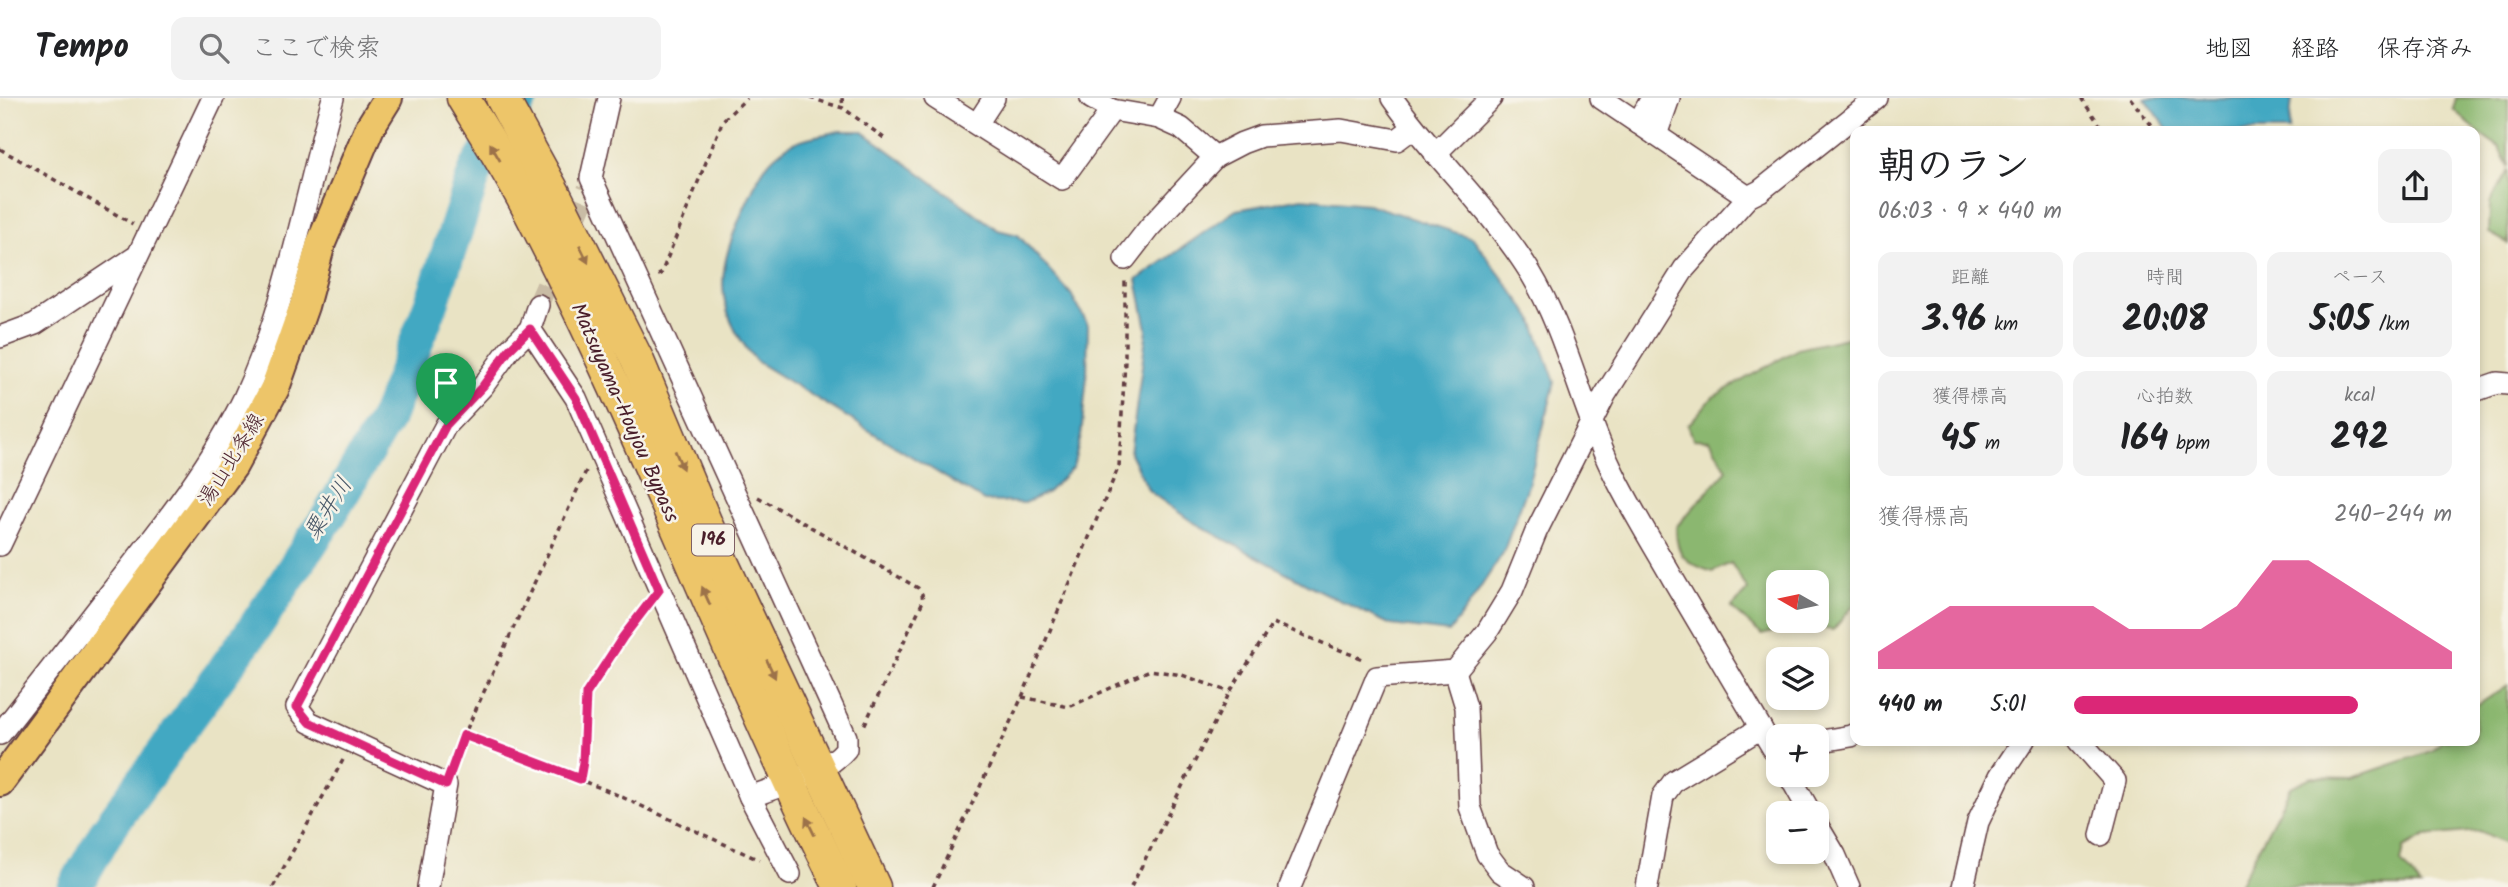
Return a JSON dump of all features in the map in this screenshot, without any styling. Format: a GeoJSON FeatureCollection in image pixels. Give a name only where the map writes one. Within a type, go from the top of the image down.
{"type":"FeatureCollection","features":[{"type":"Feature","properties":{"kind":"highway","name":"Matsuyama-Houjou Bypass"},"geometry":{"type":"LineString","coordinates":[[463,98],[540,199],[637,359],[722,562],[874,887]]}},
{"type":"Feature","properties":{"kind":"highway","name":"Matsuyama-Houjou Bypass"},"geometry":{"type":"LineString","coordinates":[[502,98],[610,376],[788,782],[840,887]]}},
{"type":"Feature","properties":{"kind":"main road","name":"湯山北条線"},"geometry":{"type":"LineString","coordinates":[[0,782],[93,635],[233,466],[269,399],[304,306],[321,243],[370,127],[388,98]]}},
{"type":"Feature","properties":{"kind":"street"},"geometry":{"type":"LineString","coordinates":[[0,545],[213,98]]}},
{"type":"Feature","properties":{"kind":"street"},"geometry":{"type":"LineString","coordinates":[[0,734],[93,635],[215,449],[243,398],[269,334],[333,98]]}},
{"type":"Feature","properties":{"kind":"street"},"geometry":{"type":"LineString","coordinates":[[608,98],[590,183],[639,281],[732,482],[846,737],[846,749],[838,759],[750,797]]}},
{"type":"Feature","properties":{"kind":"street"},"geometry":{"type":"LineString","coordinates":[[935,98],[1062,179],[1112,110]]}},
{"type":"Feature","properties":{"kind":"street"},"geometry":{"type":"LineString","coordinates":[[977,124],[994,98]]}},
{"type":"Feature","properties":{"kind":"street"},"geometry":{"type":"LineString","coordinates":[[1091,98],[1112,110],[1159,118],[1181,128],[1215,157]]}},
{"type":"Feature","properties":{"kind":"street"},"geometry":{"type":"LineString","coordinates":[[1159,118],[1170,98]]}},
{"type":"Feature","properties":{"kind":"street"},"geometry":{"type":"LineString","coordinates":[[1392,98],[1413,128],[1506,239],[1548,303],[1592,425],[1637,517],[1766,736]]}},
{"type":"Feature","properties":{"kind":"street"},"geometry":{"type":"LineString","coordinates":[[1435,154],[1491,98]]}},
{"type":"Feature","properties":{"kind":"street"},"geometry":{"type":"LineString","coordinates":[[1601,98],[1748,197]]}},
{"type":"Feature","properties":{"kind":"street"},"geometry":{"type":"LineString","coordinates":[[1647,129],[1652,98]]}},
{"type":"Feature","properties":{"kind":"street"},"geometry":{"type":"LineString","coordinates":[[1647,129],[1669,98]]}},
{"type":"Feature","properties":{"kind":"street"},"geometry":{"type":"LineString","coordinates":[[1290,887],[1377,677],[1455,671],[1487,632],[1512,591],[1536,532],[1605,395],[1684,269],[1748,197],[1760,191],[1877,98]]}},
{"type":"Feature","properties":{"kind":"street"},"geometry":{"type":"LineString","coordinates":[[1125,259],[1149,228],[1215,157],[1261,136],[1341,130],[1397,139],[1413,128]]}},
{"type":"Feature","properties":{"kind":"street"},"geometry":{"type":"LineString","coordinates":[[0,337],[35,324],[136,256]]}},
{"type":"Feature","properties":{"kind":"street"},"geometry":{"type":"LineString","coordinates":[[428,887],[446,785],[309,722],[297,707],[446,425],[483,386],[509,350],[530,329],[538,305]]}},
{"type":"Feature","properties":{"kind":"street"},"geometry":{"type":"LineString","coordinates":[[530,329],[576,398],[750,797],[790,874]]}},
{"type":"Feature","properties":{"kind":"street"},"geometry":{"type":"LineString","coordinates":[[2480,389],[2497,383],[2508,384]]}},
{"type":"Feature","properties":{"kind":"street"},"geometry":{"type":"LineString","coordinates":[[1455,671],[1466,707],[1470,807],[1487,855],[1500,871],[1524,887]]}},
{"type":"Feature","properties":{"kind":"street"},"geometry":{"type":"LineString","coordinates":[[1647,887],[1663,796],[1674,781],[1761,728]]}},
{"type":"Feature","properties":{"kind":"street"},"geometry":{"type":"LineString","coordinates":[[1829,740],[1850,736]]}},
{"type":"Feature","properties":{"kind":"street"},"geometry":{"type":"LineString","coordinates":[[1962,887],[1978,822],[2000,776],[2020,746]]}},
{"type":"Feature","properties":{"kind":"street"},"geometry":{"type":"LineString","coordinates":[[2084,746],[2115,780],[2101,835]]}},
{"type":"Feature","properties":{"kind":"street"},"geometry":{"type":"LineString","coordinates":[[1829,845],[1849,887]]}},
{"type":"Feature","properties":{"kind":"path"},"geometry":{"type":"LineString","coordinates":[[639,281],[661,274],[723,120],[747,98]]}},
{"type":"Feature","properties":{"kind":"path"},"geometry":{"type":"LineString","coordinates":[[810,98],[843,108],[884,138]]}},
{"type":"Feature","properties":{"kind":"path"},"geometry":{"type":"LineString","coordinates":[[842,98],[843,108]]}},
{"type":"Feature","properties":{"kind":"path"},"geometry":{"type":"LineString","coordinates":[[2081,98],[2101,126]]}},
{"type":"Feature","properties":{"kind":"path"},"geometry":{"type":"LineString","coordinates":[[2130,98],[2152,126]]}},
{"type":"Feature","properties":{"kind":"path"},"geometry":{"type":"LineString","coordinates":[[0,149],[147,232]]}},
{"type":"Feature","properties":{"kind":"path"},"geometry":{"type":"LineString","coordinates":[[933,887],[1022,697],[1119,466],[1125,361],[1125,259]]}},
{"type":"Feature","properties":{"kind":"path"},"geometry":{"type":"LineString","coordinates":[[446,785],[464,735],[579,483],[597,450]]}},
{"type":"Feature","properties":{"kind":"path"},"geometry":{"type":"LineString","coordinates":[[732,482],[918,588],[922,594],[923,601],[858,739],[846,749]]}},
{"type":"Feature","properties":{"kind":"path"},"geometry":{"type":"LineString","coordinates":[[580,779],[586,694],[623,637],[659,590]]}},
{"type":"Feature","properties":{"kind":"path"},"geometry":{"type":"LineString","coordinates":[[1131,887],[1230,692],[1273,623],[1375,664],[1377,677]]}},
{"type":"Feature","properties":{"kind":"path"},"geometry":{"type":"LineString","coordinates":[[1022,697],[1069,708],[1150,670],[1182,675],[1230,692]]}},
{"type":"Feature","properties":{"kind":"path"},"geometry":{"type":"LineString","coordinates":[[464,735],[580,779],[790,874]]}},
{"type":"Feature","properties":{"kind":"path"},"geometry":{"type":"LineString","coordinates":[[273,887],[354,742]]}},
{"type":"Feature","properties":{"kind":"green space"},"geometry":{"type":"Polygon","coordinates":[[[2456,98],[2508,98],[2508,167],[2499,147],[2480,133],[2480,126],[2471,126],[2453,109],[2456,98]]]}},
{"type":"Feature","properties":{"kind":"green space"},"geometry":{"type":"Polygon","coordinates":[[[2508,169],[2508,243],[2489,233],[2490,203],[2508,169]]]}},
{"type":"Feature","properties":{"kind":"green space"},"geometry":{"type":"Polygon","coordinates":[[[1850,337],[1850,610],[1833,630],[1829,629],[1829,570],[1766,570],[1766,634],[1762,635],[1731,608],[1748,590],[1731,563],[1712,572],[1684,557],[1678,545],[1676,527],[1727,470],[1709,440],[1693,439],[1688,425],[1713,397],[1798,349],[1850,337]]]}},
{"type":"Feature","properties":{"kind":"green space"},"geometry":{"type":"Polygon","coordinates":[[[2508,685],[2508,844],[2479,831],[2426,836],[2404,848],[2401,862],[2421,887],[2238,887],[2291,787],[2311,777],[2352,778],[2431,751],[2436,746],[2480,746],[2480,704],[2508,685]]]}},
{"type":"Feature","properties":{"kind":"water"},"geometry":{"type":"Polygon","coordinates":[[[2145,98],[2292,98],[2289,126],[2165,126],[2145,98]]]}},
{"type":"Feature","properties":{"kind":"water"},"geometry":{"type":"Polygon","coordinates":[[[840,131],[862,131],[998,230],[1018,235],[1071,294],[1088,325],[1087,376],[1081,436],[1073,467],[1048,492],[1025,503],[984,501],[756,361],[741,341],[725,304],[724,268],[736,228],[754,188],[766,165],[788,146],[806,138],[840,131]]]}},
{"type":"Feature","properties":{"kind":"water"},"geometry":{"type":"Polygon","coordinates":[[[1302,198],[1368,204],[1473,238],[1532,318],[1555,382],[1528,486],[1503,553],[1449,632],[1391,625],[1320,591],[1191,521],[1149,491],[1130,453],[1147,329],[1137,280],[1236,210],[1302,198]]]}},
{"type":"Feature","properties":{"kind":"waterway","name":"粟井川"},"geometry":{"type":"LineString","coordinates":[[75,887],[108,829],[253,630],[330,514],[388,416],[433,299],[476,169],[521,98]]}},
{"type":"Feature","properties":{"kind":"tunnel"},"geometry":{"type":"LineString","coordinates":[[538,305],[588,189]]}},
{"type":"Feature","properties":{"kind":"route"},"geometry":{"type":"LineString","coordinates":[[530,329],[576,398],[659,590],[623,637],[586,694],[580,779],[464,735],[446,785],[309,722],[297,707],[446,425],[483,386],[509,350],[530,329]]}}]}
